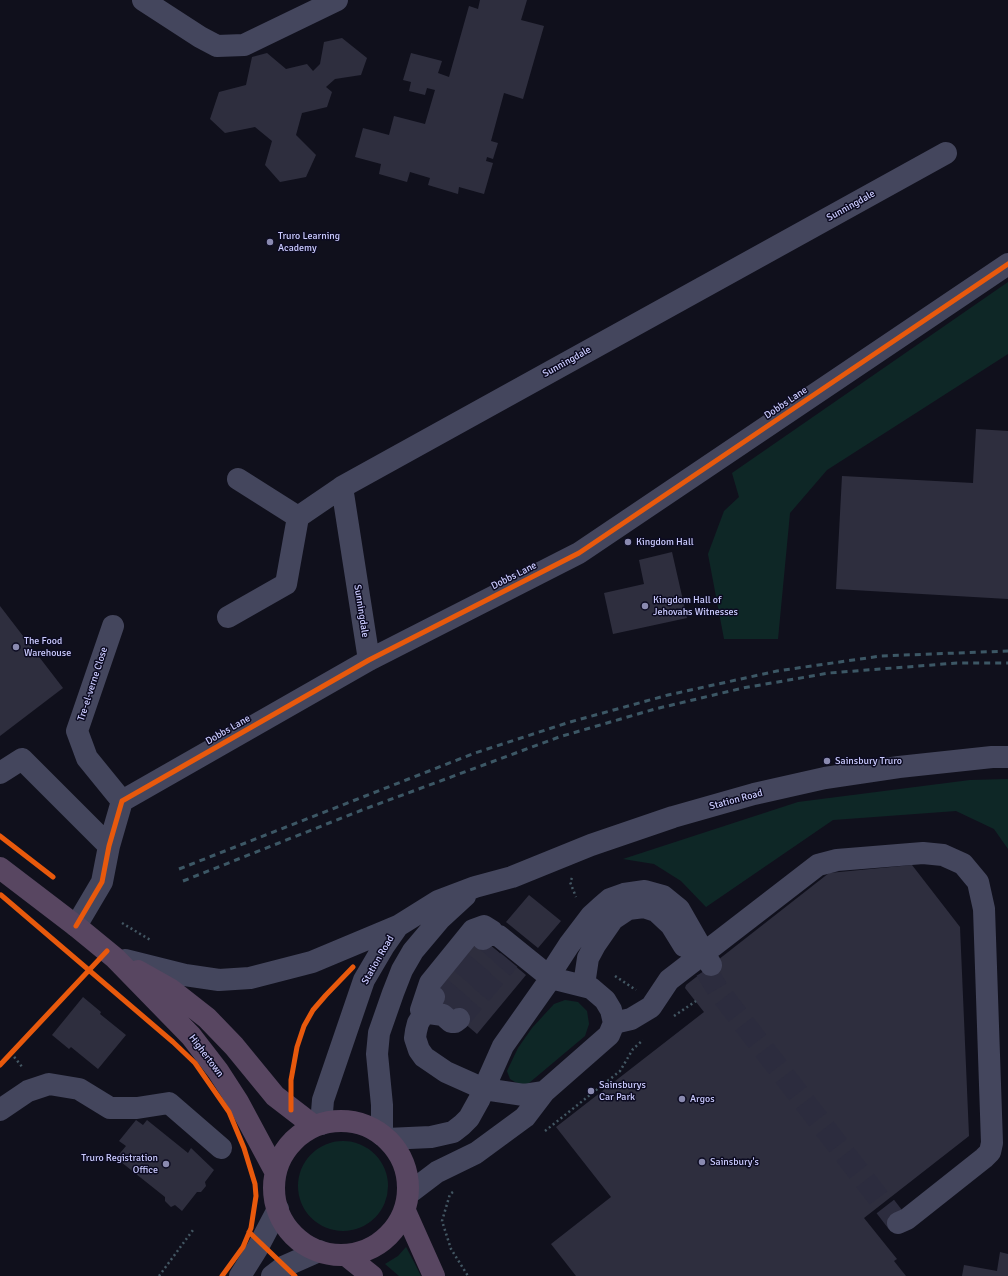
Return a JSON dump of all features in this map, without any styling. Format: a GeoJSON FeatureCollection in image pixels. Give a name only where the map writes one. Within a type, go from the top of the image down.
{"type":"FeatureCollection","features":[{"type":"Feature","properties":{"kind":"highway","name":"Highertown"},"geometry":{"type":"LineString","coordinates":[[0,868],[115,958],[191,1036],[218,1071],[238,1102],[275,1172]]}},
{"type":"Feature","properties":{"kind":"highway","name":"Highertown"},"geometry":{"type":"LineString","coordinates":[[115,958],[170,989],[207,1018],[234,1046],[275,1096],[317,1125]]}},
{"type":"Feature","properties":{"kind":"highway"},"geometry":{"type":"LineString","coordinates":[[407,1202],[395,1230],[379,1245],[359,1254],[347,1256],[319,1251],[295,1235],[284,1221],[278,1209],[274,1187],[275,1172],[283,1153],[296,1137],[317,1125],[336,1121],[353,1122],[368,1127],[384,1137],[401,1158],[407,1176],[407,1202],[434,1276]]}},
{"type":"Feature","properties":{"kind":"highway"},"geometry":{"type":"LineString","coordinates":[[347,1256],[372,1276]]}},
{"type":"Feature","properties":{"kind":"street"},"geometry":{"type":"LineString","coordinates":[[143,0],[200,37],[217,46],[244,45],[338,0]]}},
{"type":"Feature","properties":{"kind":"street","name":"Sunningdale"},"geometry":{"type":"LineString","coordinates":[[369,660],[342,486],[946,153]]}},
{"type":"Feature","properties":{"kind":"street","name":"Dobbs Lane"},"geometry":{"type":"LineString","coordinates":[[122,801],[369,660],[579,553],[1008,264]]}},
{"type":"Feature","properties":{"kind":"street"},"geometry":{"type":"LineString","coordinates":[[238,479],[298,517]]}},
{"type":"Feature","properties":{"kind":"street"},"geometry":{"type":"LineString","coordinates":[[228,617],[286,584],[298,517],[342,486]]}},
{"type":"Feature","properties":{"kind":"street","name":"Tre-el-verne Close"},"geometry":{"type":"LineString","coordinates":[[113,626],[77,731],[87,758],[122,801]]}},
{"type":"Feature","properties":{"kind":"street","name":"Station Road"},"geometry":{"type":"LineString","coordinates":[[317,1125],[323,1100],[364,980],[398,926],[438,901],[475,887],[512,877],[591,845],[673,817],[754,794],[825,778],[899,767],[1008,757]]}},
{"type":"Feature","properties":{"kind":"street"},"geometry":{"type":"LineString","coordinates":[[0,773],[22,759],[109,846]]}},
{"type":"Feature","properties":{"kind":"street"},"geometry":{"type":"LineString","coordinates":[[76,926],[102,882],[109,846],[122,801]]}},
{"type":"Feature","properties":{"kind":"street"},"geometry":{"type":"LineString","coordinates":[[614,1023],[631,1019],[651,1007],[669,980],[818,865],[837,860],[923,853],[944,855],[962,864],[978,882],[984,909],[992,1143],[990,1152],[984,1158],[908,1219],[898,1223]]}},
{"type":"Feature","properties":{"kind":"street","name":"Station Road"},"geometry":{"type":"LineString","coordinates":[[384,1137],[377,1054],[379,1033],[393,993],[402,970],[413,951],[440,919],[475,887]]}},
{"type":"Feature","properties":{"kind":"street"},"geometry":{"type":"LineString","coordinates":[[384,1137],[425,1138],[453,1132],[469,1118],[479,1100],[503,1046],[551,978],[556,964],[587,938],[618,915],[632,907],[650,908],[662,915],[706,971]]}},
{"type":"Feature","properties":{"kind":"street"},"geometry":{"type":"LineString","coordinates":[[115,958],[185,975],[219,980],[250,978],[312,962],[398,926]]}},
{"type":"Feature","properties":{"kind":"street"},"geometry":{"type":"LineString","coordinates":[[407,1202],[437,1172],[476,1153],[493,1142],[525,1117],[544,1092],[609,1035],[614,1023],[611,1010],[605,1000],[591,988],[584,985],[551,978],[509,952],[484,926],[473,930],[430,983],[423,999],[444,1016],[416,1038],[419,1050],[424,1057],[446,1072],[484,1089],[524,1096],[544,1092]]}},
{"type":"Feature","properties":{"kind":"street"},"geometry":{"type":"LineString","coordinates":[[584,985],[588,958],[587,938]]}},
{"type":"Feature","properties":{"kind":"street"},"geometry":{"type":"LineString","coordinates":[[0,1110],[28,1091],[50,1084],[79,1089],[110,1108],[138,1108],[169,1104],[222,1148]]}},
{"type":"Feature","properties":{"kind":"street"},"geometry":{"type":"LineString","coordinates":[[240,1276],[257,1249],[278,1209]]}},
{"type":"Feature","properties":{"kind":"street"},"geometry":{"type":"LineString","coordinates":[[272,1276],[285,1266],[319,1251]]}},
{"type":"Feature","properties":{"kind":"path"},"geometry":{"type":"LineString","coordinates":[[544,1132],[620,1071],[633,1049],[645,1039]]}},
{"type":"Feature","properties":{"kind":"path"},"geometry":{"type":"LineString","coordinates":[[7,1057],[16,1047]]}},
{"type":"Feature","properties":{"kind":"path"},"geometry":{"type":"LineString","coordinates":[[455,1190],[450,1194],[442,1221],[451,1249],[468,1276]]}},
{"type":"Feature","properties":{"kind":"path"},"geometry":{"type":"LineString","coordinates":[[159,1276],[193,1230]]}},
{"type":"Feature","properties":{"kind":"green space"},"geometry":{"type":"Polygon","coordinates":[[[1008,282],[1008,354],[827,470],[790,513],[778,639],[724,639],[708,554],[724,511],[739,497],[732,473],[1008,282]]]}},
{"type":"Feature","properties":{"kind":"green space"},"geometry":{"type":"Polygon","coordinates":[[[1008,779],[1008,849],[994,829],[956,811],[833,820],[706,907],[681,881],[654,864],[623,859],[798,802],[970,780],[1008,779]]]}},
{"type":"Feature","properties":{"kind":"green space"},"geometry":{"type":"Polygon","coordinates":[[[565,1000],[578,1002],[587,1011],[589,1024],[585,1036],[529,1083],[524,1085],[510,1079],[507,1071],[518,1048],[532,1028],[554,1004],[565,1000]]]}},
{"type":"Feature","properties":{"kind":"green space"},"geometry":{"type":"Polygon","coordinates":[[[334,1141],[352,1141],[368,1148],[381,1161],[388,1177],[388,1195],[381,1211],[368,1224],[352,1231],[334,1231],[318,1224],[305,1211],[298,1195],[298,1177],[305,1161],[318,1148],[334,1141]]]}},
{"type":"Feature","properties":{"kind":"green space"},"geometry":{"type":"Polygon","coordinates":[[[406,1247],[421,1276],[399,1276],[385,1264],[398,1256],[406,1247]]]}},
{"type":"Feature","properties":{"kind":"building"},"geometry":{"type":"Polygon","coordinates":[[[480,0],[527,0],[521,20],[544,26],[523,99],[504,93],[491,141],[498,143],[493,159],[487,157],[486,161],[493,163],[484,194],[459,187],[458,194],[428,185],[430,178],[410,172],[407,182],[379,174],[381,164],[355,157],[363,128],[389,135],[394,116],[425,124],[435,90],[427,88],[425,95],[409,91],[411,82],[403,80],[411,53],[442,61],[438,73],[449,77],[469,6],[478,9],[480,0]]]}},
{"type":"Feature","properties":{"kind":"building"},"geometry":{"type":"Polygon","coordinates":[[[342,38],[367,58],[361,75],[335,79],[326,87],[332,92],[327,107],[302,113],[296,135],[316,155],[306,177],[280,182],[265,165],[272,141],[255,127],[225,133],[210,119],[219,92],[246,85],[252,57],[267,53],[286,69],[307,64],[313,71],[320,64],[324,42],[342,38]]]}},
{"type":"Feature","properties":{"kind":"building"},"geometry":{"type":"Polygon","coordinates":[[[976,429],[1008,431],[1008,599],[836,589],[842,476],[973,483],[976,429]]]}},
{"type":"Feature","properties":{"kind":"building","name":"Kingdom Hall of Jehovahs Witnesses"},"geometry":{"type":"Polygon","coordinates":[[[672,552],[687,618],[613,634],[604,593],[644,584],[639,560],[672,552]]]}},
{"type":"Feature","properties":{"kind":"building","name":"The Food Warehouse"},"geometry":{"type":"Polygon","coordinates":[[[0,606],[63,688],[0,736],[0,606]]]}},
{"type":"Feature","properties":{"kind":"building"},"geometry":{"type":"Polygon","coordinates":[[[912,865],[960,927],[969,1136],[864,1218],[897,1259],[894,1261],[906,1276],[576,1276],[551,1244],[611,1197],[556,1127],[704,1012],[685,988],[686,985],[829,873],[912,865]]]}},
{"type":"Feature","properties":{"kind":"building"},"geometry":{"type":"Polygon","coordinates":[[[529,895],[561,921],[538,948],[506,922],[529,895]]]}},
{"type":"Feature","properties":{"kind":"building"},"geometry":{"type":"Polygon","coordinates":[[[478,935],[526,975],[477,1034],[429,993],[478,935]]]}},
{"type":"Feature","properties":{"kind":"building"},"geometry":{"type":"Polygon","coordinates":[[[83,997],[101,1012],[100,1014],[126,1035],[98,1069],[71,1047],[69,1049],[52,1035],[83,997]]]}},
{"type":"Feature","properties":{"kind":"building","name":"Truro Registration Office"},"geometry":{"type":"Polygon","coordinates":[[[136,1120],[143,1125],[147,1120],[188,1153],[191,1148],[214,1170],[205,1182],[206,1186],[201,1192],[197,1192],[182,1211],[175,1205],[171,1207],[165,1201],[165,1197],[116,1158],[126,1146],[119,1141],[136,1120]]]}},
{"type":"Feature","properties":{"kind":"building"},"geometry":{"type":"Polygon","coordinates":[[[1000,1252],[1008,1254],[1008,1276],[962,1276],[964,1265],[997,1271],[1000,1252]]]}},
{"type":"Feature","properties":{"kind":"tunnel"},"geometry":{"type":"LineString","coordinates":[[434,997],[483,939]]}},
{"type":"Feature","properties":{"kind":"tunnel"},"geometry":{"type":"LineString","coordinates":[[447,1008],[496,950]]}},
{"type":"Feature","properties":{"kind":"tunnel"},"geometry":{"type":"LineString","coordinates":[[459,1019],[509,960]]}},
{"type":"Feature","properties":{"kind":"tunnel"},"geometry":{"type":"LineString","coordinates":[[706,970],[718,990],[898,1223]]}},
{"type":"Feature","properties":{"kind":"railway"},"geometry":{"type":"LineString","coordinates":[[179,869],[475,753],[570,722],[668,695],[777,671],[881,656],[1008,651]]}},
{"type":"Feature","properties":{"kind":"railway"},"geometry":{"type":"LineString","coordinates":[[183,881],[362,810],[559,737],[655,709],[743,688],[829,673],[957,663],[1008,663]]}},
{"type":"Feature","properties":{"kind":"cycle path"},"geometry":{"type":"LineString","coordinates":[[76,926],[102,882],[109,846],[122,801],[369,660],[579,553],[1008,264]]}},
{"type":"Feature","properties":{"kind":"cycle path"},"geometry":{"type":"LineString","coordinates":[[0,836],[53,877]]}},
{"type":"Feature","properties":{"kind":"cycle path"},"geometry":{"type":"LineString","coordinates":[[1,895],[173,1042],[195,1063],[229,1112],[244,1148],[255,1184],[256,1196],[251,1228],[243,1247],[222,1276]]}},
{"type":"Feature","properties":{"kind":"cycle path"},"geometry":{"type":"LineString","coordinates":[[0,1065],[107,951]]}},
{"type":"Feature","properties":{"kind":"cycle path"},"geometry":{"type":"LineString","coordinates":[[291,1110],[291,1080],[297,1047],[304,1026],[313,1010],[353,967]]}},
{"type":"Feature","properties":{"kind":"cycle path"},"geometry":{"type":"LineString","coordinates":[[249,1232],[295,1276]]}},
{"type":"Feature","properties":{"kind":"place","name":"Truro Learning Academy"},"geometry":{"type":"Point","coordinates":[270,242]}},
{"type":"Feature","properties":{"kind":"place","name":"Kingdom Hall"},"geometry":{"type":"Point","coordinates":[628,542]}},
{"type":"Feature","properties":{"kind":"place","name":"Kingdom Hall of Jehovahs Witnesses"},"geometry":{"type":"Point","coordinates":[645,606]}},
{"type":"Feature","properties":{"kind":"place","name":"The Food Warehouse"},"geometry":{"type":"Point","coordinates":[16,647]}},
{"type":"Feature","properties":{"kind":"place","name":"Sainsbury Truro"},"geometry":{"type":"Point","coordinates":[827,761]}},
{"type":"Feature","properties":{"kind":"place","name":"Sainsburys Car Park"},"geometry":{"type":"Point","coordinates":[591,1091]}},
{"type":"Feature","properties":{"kind":"place","name":"Argos"},"geometry":{"type":"Point","coordinates":[682,1099]}},
{"type":"Feature","properties":{"kind":"place","name":"Sainsbury's"},"geometry":{"type":"Point","coordinates":[702,1162]}},
{"type":"Feature","properties":{"kind":"place","name":"Truro Registration Office"},"geometry":{"type":"Point","coordinates":[166,1164]}}]}
